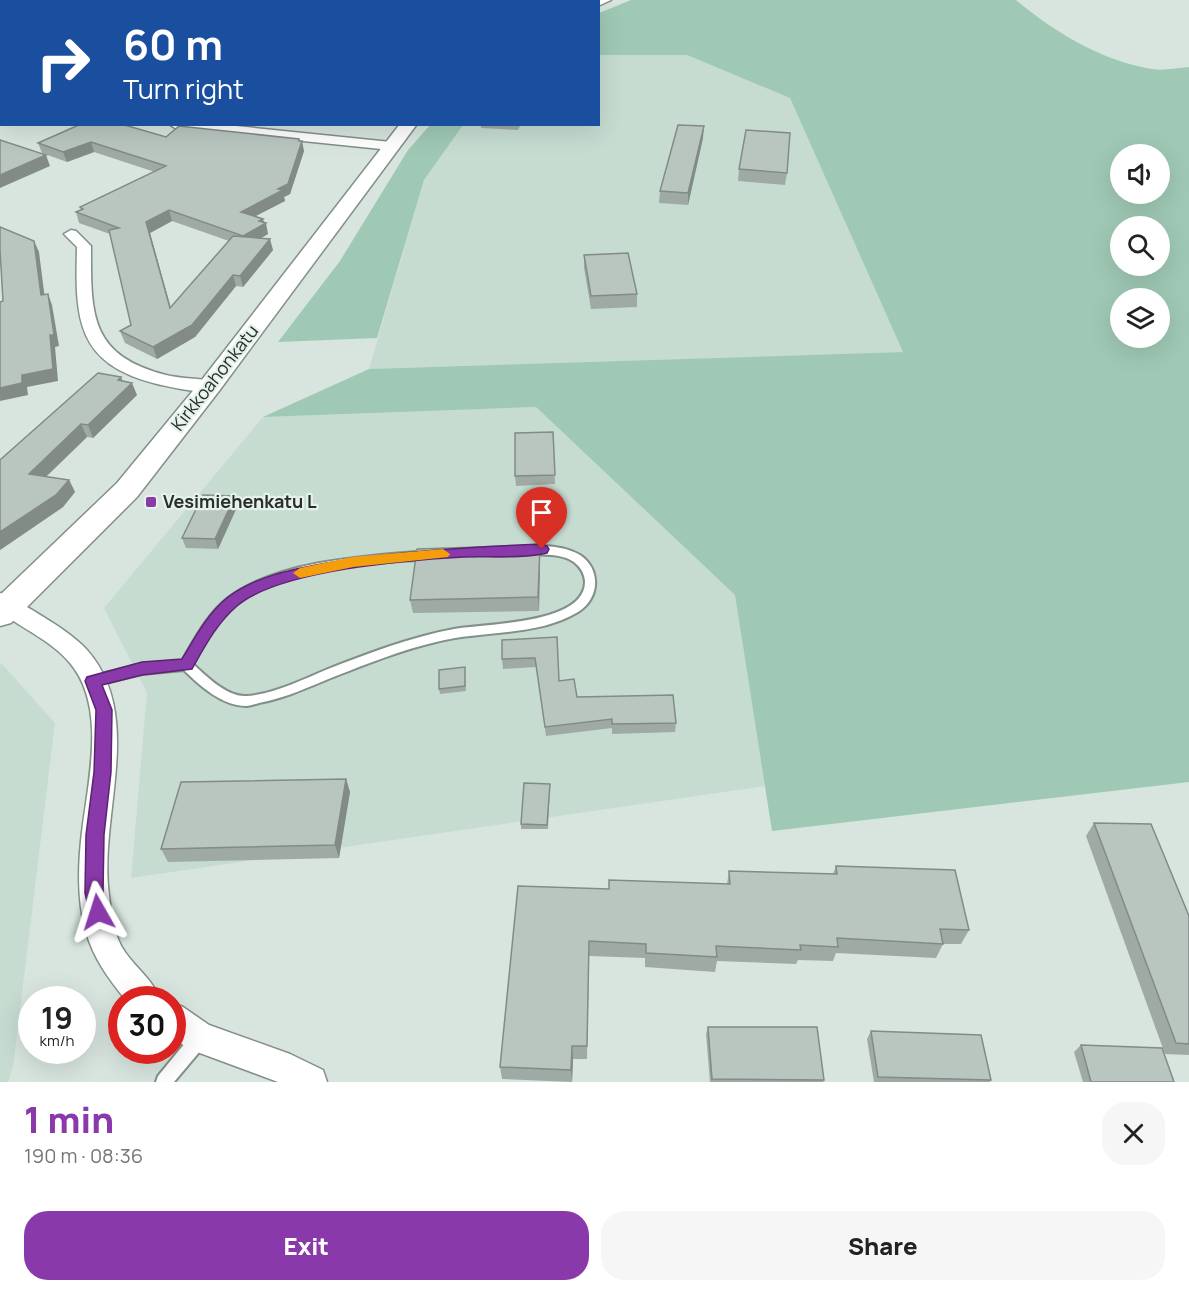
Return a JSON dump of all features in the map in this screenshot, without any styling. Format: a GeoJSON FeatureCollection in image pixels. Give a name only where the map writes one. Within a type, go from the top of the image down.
{"type":"FeatureCollection","features":[{"type":"Feature","properties":{"kind":"street"},"geometry":{"type":"LineString","coordinates":[[200,126],[391,146]]}},
{"type":"Feature","properties":{"kind":"street","name":"Kirkkoahonkatu"},"geometry":{"type":"LineString","coordinates":[[3,607],[127,490],[210,386],[407,126]]}},
{"type":"Feature","properties":{"kind":"street"},"geometry":{"type":"LineString","coordinates":[[71,234],[84,246],[82,274],[85,298],[91,330],[97,341],[111,354],[140,373],[184,386],[210,386]]}},
{"type":"Feature","properties":{"kind":"street"},"geometry":{"type":"LineString","coordinates":[[3,607],[64,644],[79,657],[93,681],[104,710],[103,772],[95,835],[94,893],[101,932],[113,961],[135,986]]}},
{"type":"Feature","properties":{"kind":"street"},"geometry":{"type":"LineString","coordinates":[[186,1028],[200,1038],[279,1065],[311,1082]]}},
{"type":"Feature","properties":{"kind":"lane"},"geometry":{"type":"LineString","coordinates":[[93,681],[142,669],[186,665],[209,686],[243,701],[252,700],[280,695],[342,669],[417,644],[466,631],[519,626],[550,618],[575,609],[587,598],[592,583],[579,559],[567,553],[542,549],[511,552]]}},
{"type":"Feature","properties":{"kind":"lane"},"geometry":{"type":"LineString","coordinates":[[186,665],[207,628],[232,601],[256,587],[290,575],[353,562],[438,554]]}},
{"type":"Feature","properties":{"kind":"lane"},"geometry":{"type":"LineString","coordinates":[[164,1082],[200,1038]]}},
{"type":"Feature","properties":{"kind":"shaded area"},"geometry":{"type":"Polygon","coordinates":[[[600,55],[687,55],[790,98],[903,352],[369,369],[424,180],[462,126],[600,126],[600,55]]]}},
{"type":"Feature","properties":{"kind":"shaded area"},"geometry":{"type":"Polygon","coordinates":[[[536,407],[735,595],[765,786],[131,878],[147,693],[104,608],[263,417],[536,407]]]}},
{"type":"Feature","properties":{"kind":"shaded area"},"geometry":{"type":"Polygon","coordinates":[[[2,664],[55,723],[23,986],[18,986],[18,1026],[13,1067],[8,1082],[0,1082],[0,665],[2,664]]]}},
{"type":"Feature","properties":{"kind":"green space"},"geometry":{"type":"Polygon","coordinates":[[[631,0],[1016,0],[1063,34],[1115,59],[1156,70],[1189,67],[1189,782],[772,831],[735,595],[536,407],[263,417],[369,369],[903,352],[790,98],[687,55],[600,55],[600,13],[631,0]]]}},
{"type":"Feature","properties":{"kind":"green space"},"geometry":{"type":"Polygon","coordinates":[[[429,126],[462,126],[424,180],[377,338],[278,342],[340,261],[408,150],[429,126]]]}},
{"type":"Feature","properties":{"kind":"building"},"geometry":{"type":"Polygon","coordinates":[[[678,125],[704,126],[688,193],[660,191],[678,125]]]}},
{"type":"Feature","properties":{"kind":"building"},"geometry":{"type":"Polygon","coordinates":[[[76,126],[128,126],[166,137],[179,126],[302,141],[288,184],[278,189],[283,190],[241,212],[263,219],[259,221],[266,223],[243,236],[169,210],[146,222],[170,308],[233,236],[270,239],[240,276],[233,275],[192,325],[153,347],[120,331],[131,325],[109,230],[119,228],[76,212],[83,209],[80,207],[166,166],[91,142],[63,152],[38,143],[76,126]]]}},
{"type":"Feature","properties":{"kind":"building"},"geometry":{"type":"Polygon","coordinates":[[[746,130],[790,133],[787,173],[739,169],[746,130]]]}},
{"type":"Feature","properties":{"kind":"building"},"geometry":{"type":"Polygon","coordinates":[[[0,140],[46,155],[0,175],[0,140]]]}},
{"type":"Feature","properties":{"kind":"building"},"geometry":{"type":"Polygon","coordinates":[[[0,227],[34,241],[41,295],[48,294],[54,335],[50,335],[53,369],[22,375],[22,383],[0,388],[0,302],[3,301],[0,227]]]}},
{"type":"Feature","properties":{"kind":"building"},"geometry":{"type":"Polygon","coordinates":[[[628,253],[637,294],[591,296],[584,255],[628,253]]]}},
{"type":"Feature","properties":{"kind":"building"},"geometry":{"type":"Polygon","coordinates":[[[98,373],[121,377],[118,380],[132,383],[88,425],[81,424],[29,474],[69,480],[56,495],[0,532],[0,460],[98,373]]]}},
{"type":"Feature","properties":{"kind":"building"},"geometry":{"type":"Polygon","coordinates":[[[553,432],[555,475],[515,476],[515,433],[553,432]]]}},
{"type":"Feature","properties":{"kind":"building"},"geometry":{"type":"Polygon","coordinates":[[[203,495],[235,496],[215,539],[182,538],[203,495]]]}},
{"type":"Feature","properties":{"kind":"building"},"geometry":{"type":"Polygon","coordinates":[[[540,545],[538,597],[410,600],[417,549],[540,545]]]}},
{"type":"Feature","properties":{"kind":"building"},"geometry":{"type":"Polygon","coordinates":[[[557,637],[559,681],[574,679],[577,697],[673,695],[676,723],[612,724],[612,719],[545,727],[535,658],[502,659],[502,640],[557,637]]]}},
{"type":"Feature","properties":{"kind":"building"},"geometry":{"type":"Polygon","coordinates":[[[465,667],[465,686],[439,689],[439,670],[465,667]]]}},
{"type":"Feature","properties":{"kind":"building"},"geometry":{"type":"Polygon","coordinates":[[[346,779],[335,845],[161,849],[181,782],[346,779]]]}},
{"type":"Feature","properties":{"kind":"building"},"geometry":{"type":"Polygon","coordinates":[[[524,783],[550,784],[547,825],[521,824],[524,783]]]}},
{"type":"Feature","properties":{"kind":"building"},"geometry":{"type":"Polygon","coordinates":[[[1094,823],[1151,824],[1189,916],[1189,1044],[1176,1043],[1094,823]]]}},
{"type":"Feature","properties":{"kind":"building"},"geometry":{"type":"Polygon","coordinates":[[[836,866],[955,870],[969,930],[940,929],[943,944],[837,938],[838,947],[800,945],[801,950],[716,946],[717,957],[646,953],[646,944],[589,941],[587,1046],[572,1046],[571,1070],[500,1067],[518,886],[609,889],[609,880],[730,884],[729,871],[837,874],[836,866]]]}},
{"type":"Feature","properties":{"kind":"building"},"geometry":{"type":"Polygon","coordinates":[[[708,1027],[817,1027],[824,1080],[712,1079],[708,1027]]]}},
{"type":"Feature","properties":{"kind":"building"},"geometry":{"type":"Polygon","coordinates":[[[871,1031],[981,1035],[991,1080],[878,1077],[871,1031]]]}},
{"type":"Feature","properties":{"kind":"building"},"geometry":{"type":"Polygon","coordinates":[[[1081,1045],[1162,1048],[1174,1082],[1091,1082],[1081,1045]]]}},
{"type":"Feature","properties":{"kind":"slow traffic"},"geometry":{"type":"LineString","coordinates":[[300,573],[353,562],[443,554]]}},
{"type":"Feature","properties":{"kind":"place","name":"Vesimiehenkatu L"},"geometry":{"type":"Point","coordinates":[151,502]}},
{"type":"Feature","properties":{"kind":"route"},"geometry":{"type":"LineString","coordinates":[[98,912],[94,893],[95,835],[103,772],[104,710],[93,681],[142,669],[186,665],[207,628],[232,601],[256,587],[290,575],[353,562],[438,554],[542,549]]}}]}
